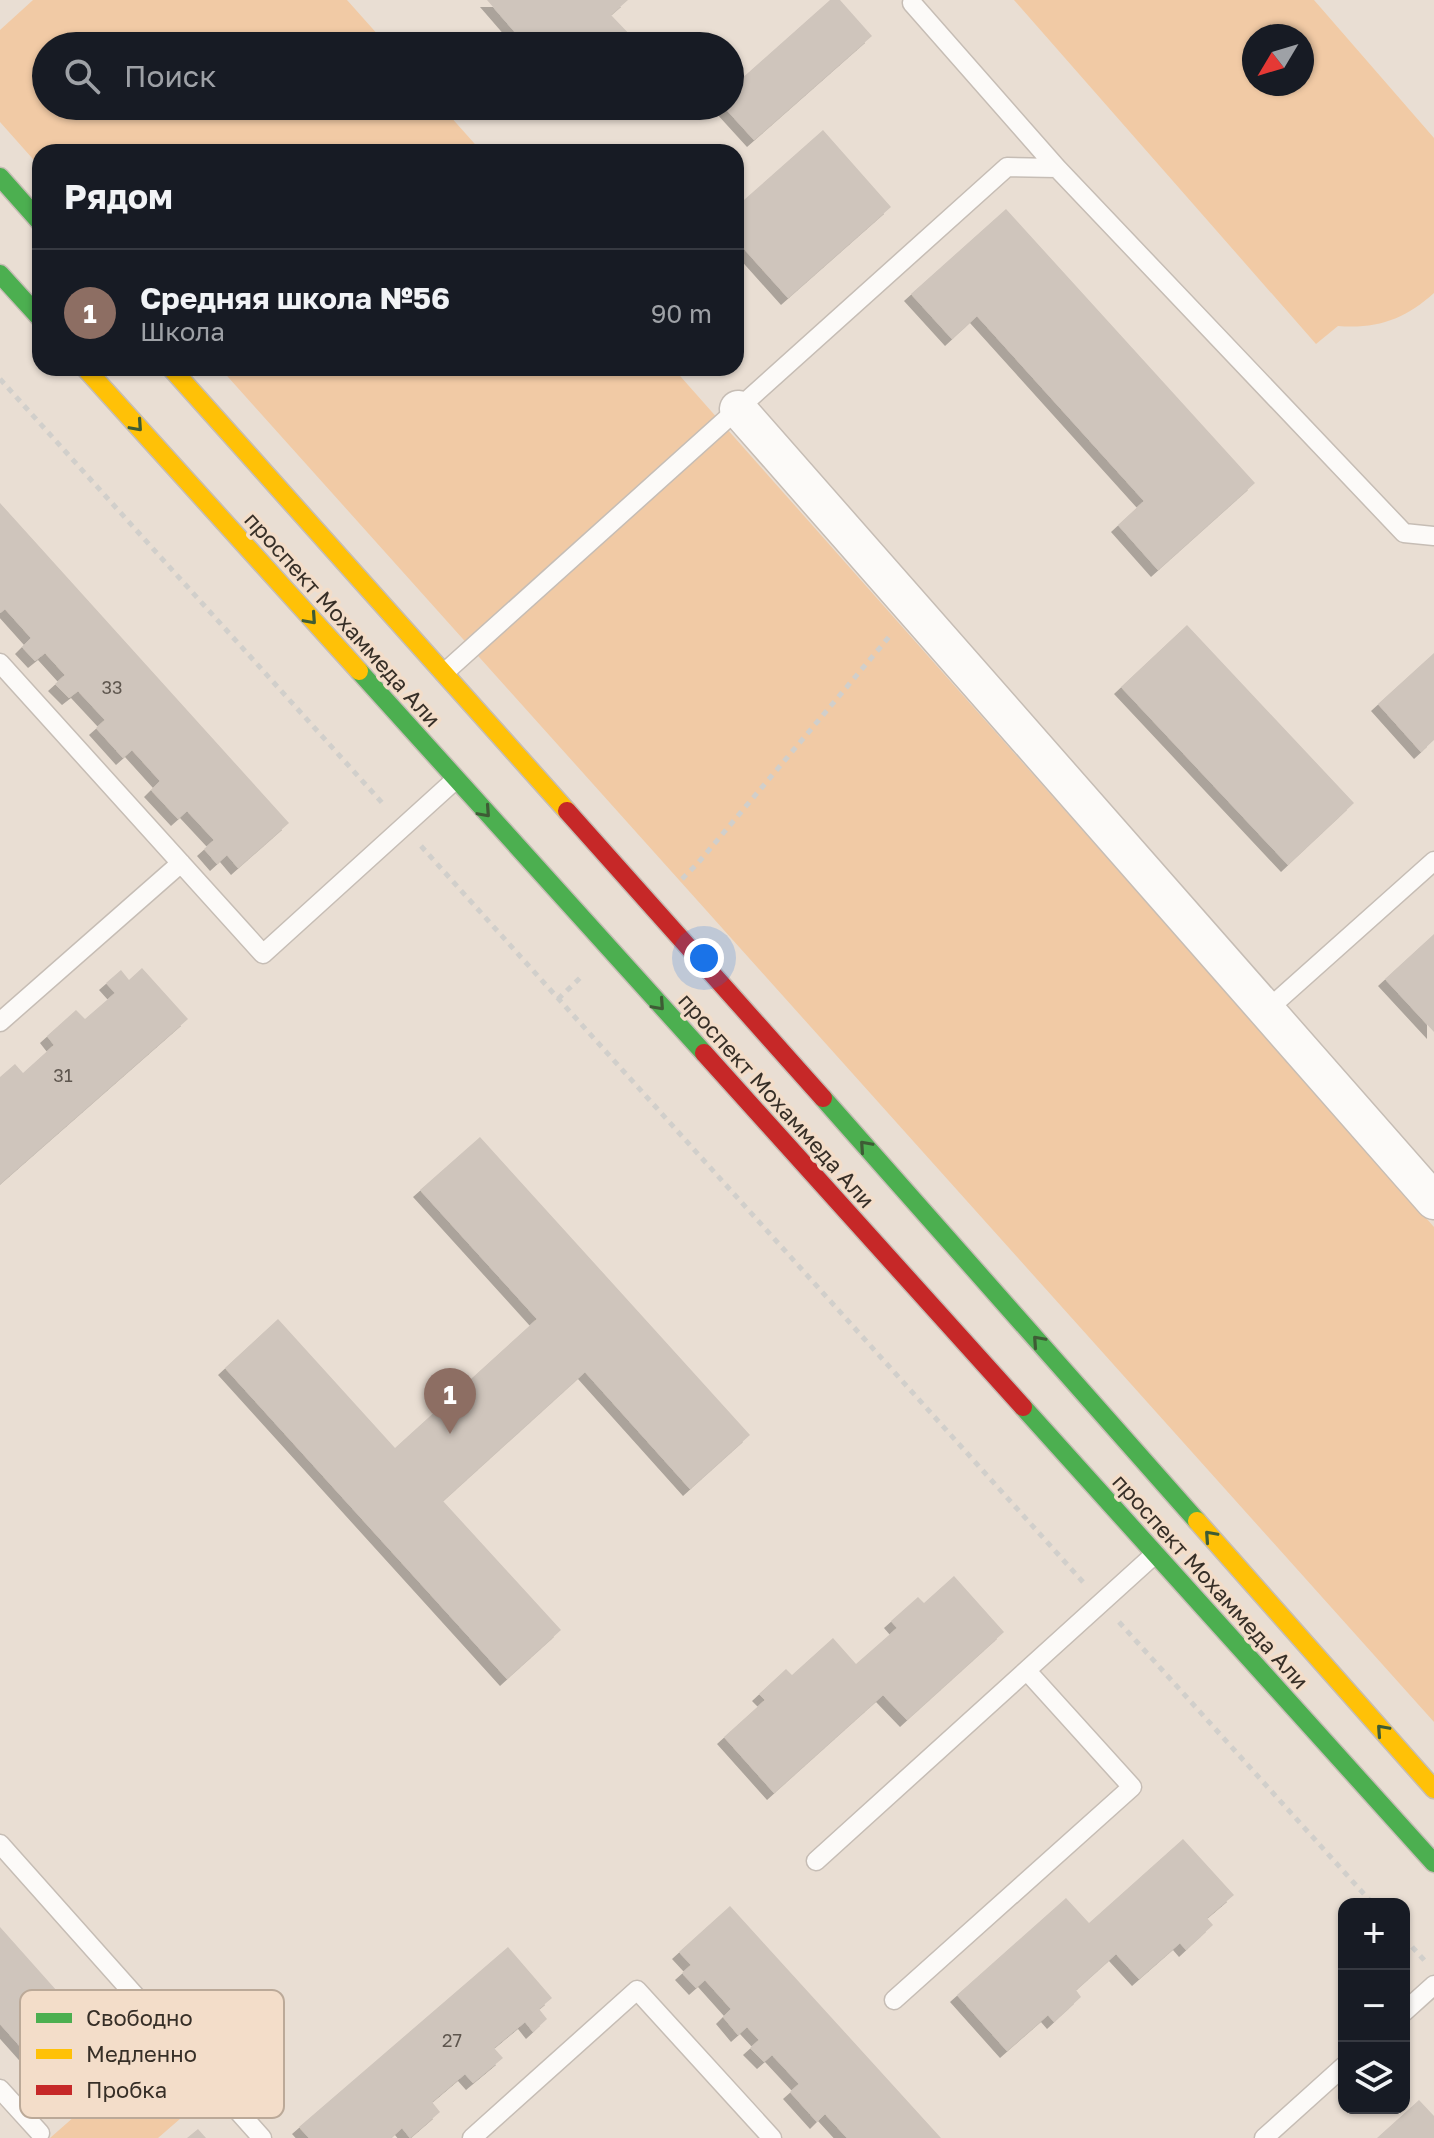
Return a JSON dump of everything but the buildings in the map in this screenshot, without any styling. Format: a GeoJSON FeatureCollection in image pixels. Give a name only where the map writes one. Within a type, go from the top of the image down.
{"type":"FeatureCollection","features":[{"type":"Feature","properties":{"kind":"main road"},"geometry":{"type":"LineString","coordinates":[[0,177],[32,213]]}},
{"type":"Feature","properties":{"kind":"main road"},"geometry":{"type":"LineString","coordinates":[[0,274],[32,309]]}},
{"type":"Feature","properties":{"kind":"main road","name":"проспект Мохаммеда Али"},"geometry":{"type":"LineString","coordinates":[[92,376],[1434,1863]]}},
{"type":"Feature","properties":{"kind":"main road","name":"проспект Мохаммеда Али"},"geometry":{"type":"LineString","coordinates":[[178,376],[1434,1789]]}},
{"type":"Feature","properties":{"kind":"street"},"geometry":{"type":"LineString","coordinates":[[738,409],[1434,1201]]}},
{"type":"Feature","properties":{"kind":"lane"},"geometry":{"type":"LineString","coordinates":[[912,3],[1057,168],[1404,533],[1434,536]]}},
{"type":"Feature","properties":{"kind":"lane"},"geometry":{"type":"LineString","coordinates":[[444,673],[1007,167],[1057,168]]}},
{"type":"Feature","properties":{"kind":"lane"},"geometry":{"type":"LineString","coordinates":[[0,663],[263,954],[455,780]]}},
{"type":"Feature","properties":{"kind":"lane"},"geometry":{"type":"LineString","coordinates":[[1267,1010],[1434,861]]}},
{"type":"Feature","properties":{"kind":"lane"},"geometry":{"type":"LineString","coordinates":[[0,1022],[181,863]]}},
{"type":"Feature","properties":{"kind":"lane"},"geometry":{"type":"LineString","coordinates":[[816,1861],[1155,1554]]}},
{"type":"Feature","properties":{"kind":"lane"},"geometry":{"type":"LineString","coordinates":[[894,2000],[1132,1787],[1027,1671]]}},
{"type":"Feature","properties":{"kind":"lane"},"geometry":{"type":"LineString","coordinates":[[0,1844],[130,1990]]}},
{"type":"Feature","properties":{"kind":"lane"},"geometry":{"type":"LineString","coordinates":[[1410,2007],[1434,1985]]}},
{"type":"Feature","properties":{"kind":"lane"},"geometry":{"type":"LineString","coordinates":[[472,2138],[637,1990],[772,2138]]}},
{"type":"Feature","properties":{"kind":"lane"},"geometry":{"type":"LineString","coordinates":[[1264,2138],[1338,2071]]}},
{"type":"Feature","properties":{"kind":"lane"},"geometry":{"type":"LineString","coordinates":[[0,2089],[20,2111]]}},
{"type":"Feature","properties":{"kind":"lane"},"geometry":{"type":"LineString","coordinates":[[26,2118],[40,2133]]}},
{"type":"Feature","properties":{"kind":"lane"},"geometry":{"type":"LineString","coordinates":[[244,2118],[262,2138]]}},
{"type":"Feature","properties":{"kind":"path"},"geometry":{"type":"LineString","coordinates":[[0,379],[1368,1898]]}},
{"type":"Feature","properties":{"kind":"path"},"geometry":{"type":"LineString","coordinates":[[653,907],[698,863],[914,607]]}},
{"type":"Feature","properties":{"kind":"path"},"geometry":{"type":"LineString","coordinates":[[558,999],[609,950]]}},
{"type":"Feature","properties":{"kind":"path"},"geometry":{"type":"LineString","coordinates":[[1410,1945],[1434,1972]]}},
{"type":"Feature","properties":{"kind":"shaded area"},"geometry":{"type":"Polygon","coordinates":[[[33,0],[347,0],[376,32],[32,32],[32,120],[453,120],[475,144],[32,144],[32,158],[0,122],[0,30],[33,0]]]}},
{"type":"Feature","properties":{"kind":"shaded area"},"geometry":{"type":"Polygon","coordinates":[[[1014,0],[1314,0],[1434,138],[1434,293],[1412,310],[1390,320],[1366,326],[1338,326],[1316,344],[1014,0]]]}},
{"type":"Feature","properties":{"kind":"shaded area"},"geometry":{"type":"Polygon","coordinates":[[[227,376],[680,376],[1434,1227],[1434,1722],[227,376]]]}},
{"type":"Feature","properties":{"kind":"shaded area"},"geometry":{"type":"Polygon","coordinates":[[[73,2118],[181,2118],[158,2138],[50,2138],[73,2118]]]}},
{"type":"Feature","properties":{"kind":"traffic: fast"},"geometry":{"type":"LineString","coordinates":[[0,177],[32,213]]}},
{"type":"Feature","properties":{"kind":"traffic: fast"},"geometry":{"type":"LineString","coordinates":[[0,274],[32,309]]}},
{"type":"Feature","properties":{"kind":"traffic: fast"},"geometry":{"type":"LineString","coordinates":[[359,671],[704,1053]]}},
{"type":"Feature","properties":{"kind":"traffic: fast"},"geometry":{"type":"LineString","coordinates":[[823,1098],[1197,1521]]}},
{"type":"Feature","properties":{"kind":"traffic: fast"},"geometry":{"type":"LineString","coordinates":[[1023,1407],[1434,1863]]}},
{"type":"Feature","properties":{"kind":"traffic: slow"},"geometry":{"type":"LineString","coordinates":[[92,376],[359,671]]}},
{"type":"Feature","properties":{"kind":"traffic: slow"},"geometry":{"type":"LineString","coordinates":[[178,376],[567,811]]}},
{"type":"Feature","properties":{"kind":"traffic: slow"},"geometry":{"type":"LineString","coordinates":[[1197,1521],[1434,1789]]}},
{"type":"Feature","properties":{"kind":"traffic: jam"},"geometry":{"type":"LineString","coordinates":[[567,811],[823,1098]]}},
{"type":"Feature","properties":{"kind":"traffic: jam"},"geometry":{"type":"LineString","coordinates":[[704,1053],[1023,1407]]}},
{"type":"Feature","properties":{"kind":"place","name":"Средняя школа №56"},"geometry":{"type":"Point","coordinates":[450,1434]}}]}
